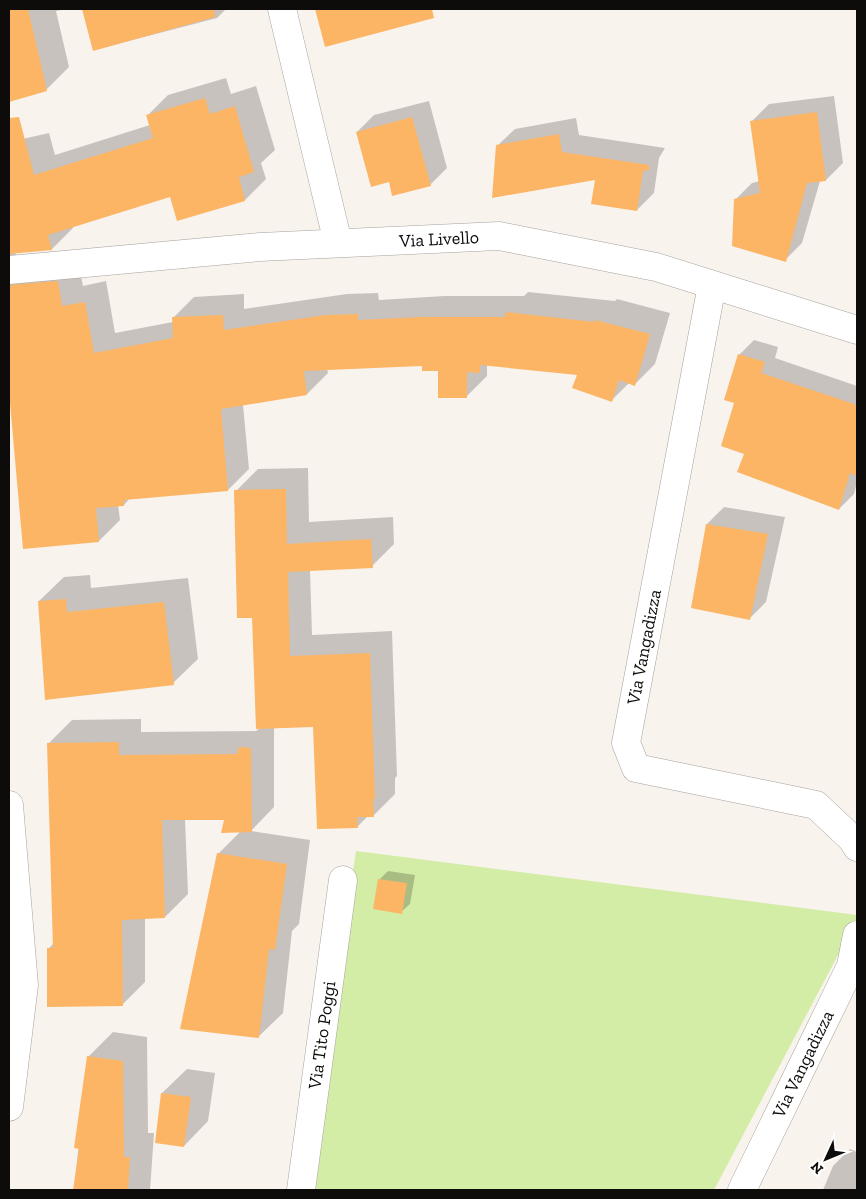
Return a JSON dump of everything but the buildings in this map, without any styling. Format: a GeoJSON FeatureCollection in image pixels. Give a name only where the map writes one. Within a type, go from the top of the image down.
{"type":"FeatureCollection","features":[{"type":"Feature","properties":{"kind":"street"},"geometry":{"type":"LineString","coordinates":[[282,9],[338,244]]}},
{"type":"Feature","properties":{"kind":"street","name":"Via Livello"},"geometry":{"type":"LineString","coordinates":[[9,270],[260,247],[499,236],[656,267],[857,330]]}},
{"type":"Feature","properties":{"kind":"street","name":"Via Vangadizza"},"geometry":{"type":"LineString","coordinates":[[712,285],[626,743],[636,768],[816,804],[852,839],[857,847]]}},
{"type":"Feature","properties":{"kind":"street"},"geometry":{"type":"LineString","coordinates":[[9,804],[16,984],[9,1107]]}},
{"type":"Feature","properties":{"kind":"street","name":"Via Tito Poggi"},"geometry":{"type":"LineString","coordinates":[[301,1190],[342,880]]}},
{"type":"Feature","properties":{"kind":"street","name":"Via Vangadizza"},"geometry":{"type":"LineString","coordinates":[[742,1190],[851,966],[857,936]]}},
{"type":"Feature","properties":{"kind":"green space"},"geometry":{"type":"Polygon","coordinates":[[[356,851],[857,915],[857,919],[714,1190],[305,1190],[356,851]]]}}]}
